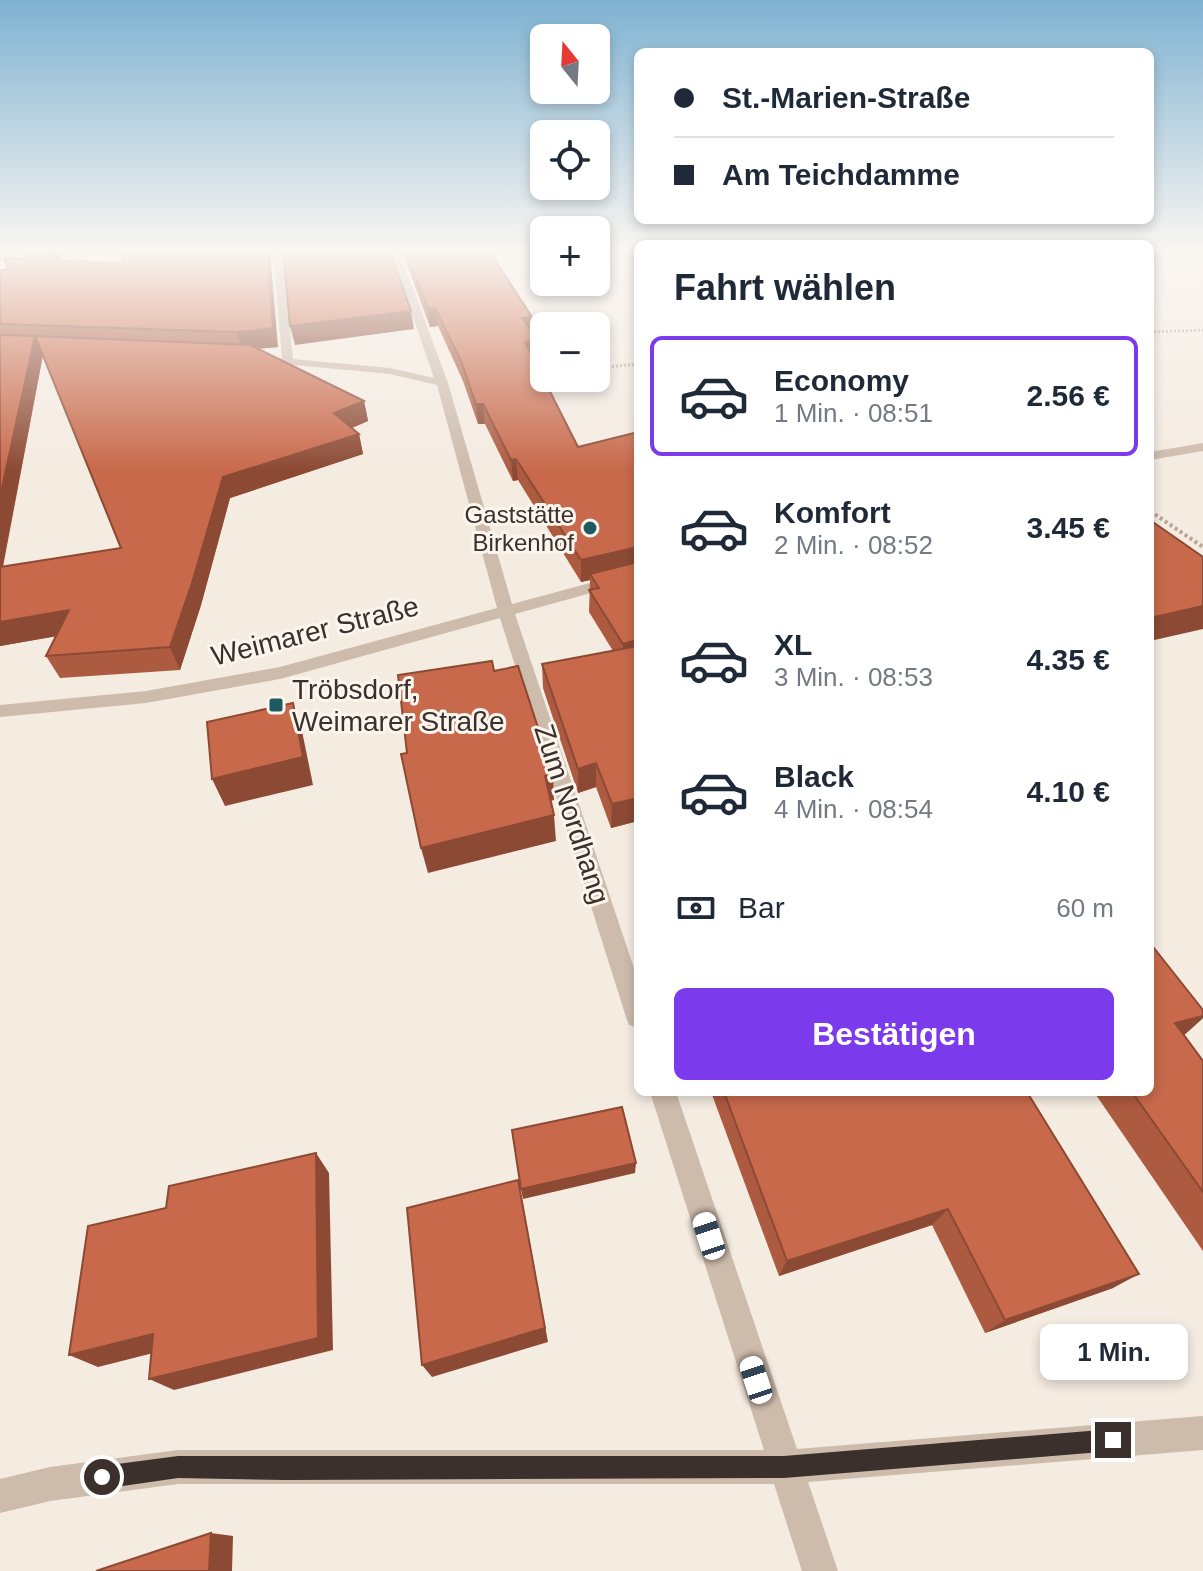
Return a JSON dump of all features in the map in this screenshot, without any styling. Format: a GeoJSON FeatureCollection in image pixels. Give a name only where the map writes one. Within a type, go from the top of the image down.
{"type":"FeatureCollection","features":[{"type":"Feature","properties":{"kind":"street"},"geometry":{"type":"LineString","coordinates":[[284,324],[288,360]]}},
{"type":"Feature","properties":{"kind":"street","name":"Zum Nordhang"},"geometry":{"type":"LineString","coordinates":[[421,324],[442,383],[506,612],[634,1005]]}},
{"type":"Feature","properties":{"kind":"street"},"geometry":{"type":"LineString","coordinates":[[241,357],[390,371],[442,383]]}},
{"type":"Feature","properties":{"kind":"street"},"geometry":{"type":"LineString","coordinates":[[1154,455],[1203,447]]}},
{"type":"Feature","properties":{"kind":"street","name":"Weimarer Straße"},"geometry":{"type":"LineString","coordinates":[[0,711],[146,697],[235,682],[634,576]]}},
{"type":"Feature","properties":{"kind":"street"},"geometry":{"type":"LineString","coordinates":[[664,1096],[820,1571]]}},
{"type":"Feature","properties":{"kind":"street"},"geometry":{"type":"LineString","coordinates":[[0,1496],[50,1484],[178,1467],[784,1467],[1203,1433]]}},
{"type":"Feature","properties":{"kind":"path"},"geometry":{"type":"LineString","coordinates":[[1154,332],[1203,330]]}},
{"type":"Feature","properties":{"kind":"path"},"geometry":{"type":"LineString","coordinates":[[610,367],[634,364]]}},
{"type":"Feature","properties":{"kind":"path"},"geometry":{"type":"LineString","coordinates":[[1154,514],[1203,547]]}},
{"type":"Feature","properties":{"kind":"building"},"geometry":{"type":"Polygon","coordinates":[[[9,324],[273,324],[273,328],[237,332],[9,324]]]}},
{"type":"Feature","properties":{"kind":"building"},"geometry":{"type":"Polygon","coordinates":[[[443,324],[527,324],[530,329],[530,341],[525,342],[530,352],[530,392],[550,392],[578,447],[634,433],[634,548],[581,560],[516,459],[511,460],[483,404],[476,404],[461,361],[443,324]]]}},
{"type":"Feature","properties":{"kind":"building"},"geometry":{"type":"Polygon","coordinates":[[[0,335],[35,336],[0,497],[0,335]]]}},
{"type":"Feature","properties":{"kind":"building"},"geometry":{"type":"Polygon","coordinates":[[[35,336],[250,345],[364,401],[334,413],[359,434],[223,477],[170,647],[46,656],[69,610],[0,622],[0,567],[121,548],[35,336]]]}},
{"type":"Feature","properties":{"kind":"building"},"geometry":{"type":"Polygon","coordinates":[[[1154,523],[1203,557],[1203,606],[1154,617],[1154,523]]]}},
{"type":"Feature","properties":{"kind":"building"},"geometry":{"type":"Polygon","coordinates":[[[634,563],[634,641],[623,644],[589,590],[599,588],[590,574],[634,563]]]}},
{"type":"Feature","properties":{"kind":"building"},"geometry":{"type":"Polygon","coordinates":[[[634,647],[634,799],[612,804],[596,763],[578,769],[542,664],[634,647]]]}},
{"type":"Feature","properties":{"kind":"building"},"geometry":{"type":"Polygon","coordinates":[[[492,661],[494,671],[518,666],[553,774],[545,776],[554,815],[421,848],[401,754],[407,753],[398,675],[492,661]]]}},
{"type":"Feature","properties":{"kind":"building"},"geometry":{"type":"Polygon","coordinates":[[[293,703],[303,757],[212,779],[207,722],[293,703]]]}},
{"type":"Feature","properties":{"kind":"building"},"geometry":{"type":"Polygon","coordinates":[[[1154,948],[1203,1010],[1203,1016],[1175,1023],[1203,1061],[1203,1192],[1135,1096],[1154,1096],[1154,948]]]}},
{"type":"Feature","properties":{"kind":"building"},"geometry":{"type":"Polygon","coordinates":[[[725,1096],[1029,1096],[1139,1274],[1005,1320],[948,1209],[787,1261],[725,1096]]]}},
{"type":"Feature","properties":{"kind":"building"},"geometry":{"type":"Polygon","coordinates":[[[622,1107],[636,1163],[521,1189],[512,1130],[622,1107]]]}},
{"type":"Feature","properties":{"kind":"building"},"geometry":{"type":"Polygon","coordinates":[[[316,1153],[318,1338],[149,1379],[153,1334],[69,1355],[88,1226],[166,1208],[169,1186],[316,1153]]]}},
{"type":"Feature","properties":{"kind":"building"},"geometry":{"type":"Polygon","coordinates":[[[518,1180],[545,1328],[422,1365],[407,1208],[518,1180]]]}},
{"type":"Feature","properties":{"kind":"building"},"geometry":{"type":"Polygon","coordinates":[[[211,1533],[209,1571],[96,1571],[211,1533]]]}},
{"type":"Feature","properties":{"kind":"place","name":"Gaststätte Birkenhof"},"geometry":{"type":"Point","coordinates":[590,528]}},
{"type":"Feature","properties":{"kind":"place","name":"Tröbsdorf, Weimarer Straße"},"geometry":{"type":"Point","coordinates":[276,705]}},
{"type":"Feature","properties":{"kind":"route"},"geometry":{"type":"LineString","coordinates":[[102,1477],[178,1467],[784,1467],[1113,1440]]}}]}
